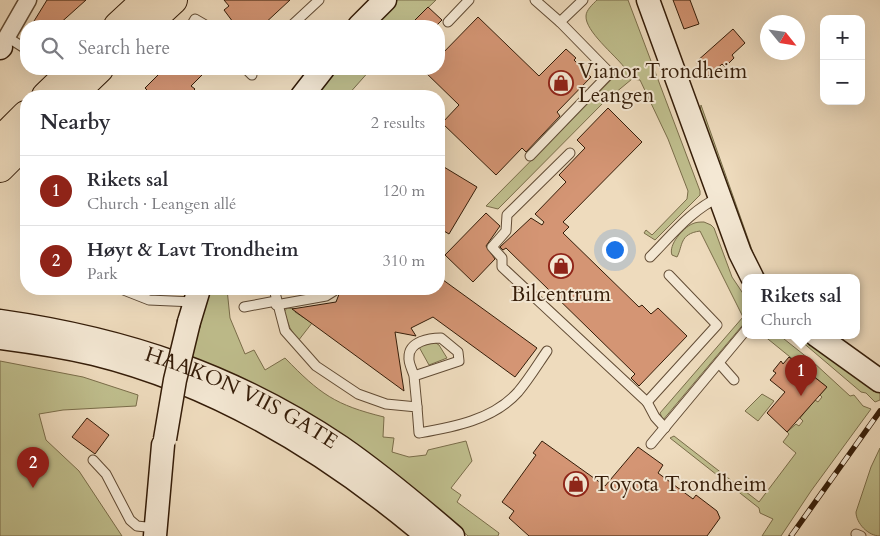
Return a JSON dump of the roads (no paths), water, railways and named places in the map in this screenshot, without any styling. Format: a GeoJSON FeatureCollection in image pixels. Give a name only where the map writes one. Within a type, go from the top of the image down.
{"type":"FeatureCollection","features":[{"type":"Feature","properties":{"kind":"highway"},"geometry":{"type":"LineString","coordinates":[[124,20],[146,0]]}},
{"type":"Feature","properties":{"kind":"highway"},"geometry":{"type":"LineString","coordinates":[[151,20],[173,0]]}},
{"type":"Feature","properties":{"kind":"highway"},"geometry":{"type":"LineString","coordinates":[[52,90],[68,75]]}},
{"type":"Feature","properties":{"kind":"highway"},"geometry":{"type":"LineString","coordinates":[[77,90],[94,75]]}},
{"type":"Feature","properties":{"kind":"highway"},"geometry":{"type":"LineString","coordinates":[[0,168],[13,133]]}},
{"type":"Feature","properties":{"kind":"main road"},"geometry":{"type":"LineString","coordinates":[[365,20],[385,0]]}},
{"type":"Feature","properties":{"kind":"main road"},"geometry":{"type":"LineString","coordinates":[[648,0],[740,253],[750,274]]}},
{"type":"Feature","properties":{"kind":"main road"},"geometry":{"type":"LineString","coordinates":[[307,90],[318,75]]}},
{"type":"Feature","properties":{"kind":"main road"},"geometry":{"type":"LineString","coordinates":[[155,532],[164,442],[175,380],[194,304]]}},
{"type":"Feature","properties":{"kind":"main road","name":"HAAKON VIIS GATE"},"geometry":{"type":"LineString","coordinates":[[0,321],[90,336],[146,352],[196,370],[248,393],[294,418],[341,448],[388,482],[454,536]]}},
{"type":"Feature","properties":{"kind":"main road","name":"HAAKON VIIS GATE"},"geometry":{"type":"LineString","coordinates":[[0,338],[94,354],[191,386],[240,408],[287,434],[331,462],[376,494],[427,536]]}},
{"type":"Feature","properties":{"kind":"main road"},"geometry":{"type":"LineString","coordinates":[[822,339],[880,381]]}},
{"type":"Feature","properties":{"kind":"street"},"geometry":{"type":"LineString","coordinates":[[2,45],[27,0]]}},
{"type":"Feature","properties":{"kind":"lane"},"geometry":{"type":"LineString","coordinates":[[297,20],[319,0]]}},
{"type":"Feature","properties":{"kind":"lane"},"geometry":{"type":"LineString","coordinates":[[448,22],[469,0]]}},
{"type":"Feature","properties":{"kind":"lane"},"geometry":{"type":"LineString","coordinates":[[530,156],[610,73],[560,22],[535,0]]}},
{"type":"Feature","properties":{"kind":"lane"},"geometry":{"type":"LineString","coordinates":[[560,22],[583,0]]}},
{"type":"Feature","properties":{"kind":"lane"},"geometry":{"type":"LineString","coordinates":[[2,45],[20,48]]}},
{"type":"Feature","properties":{"kind":"lane"},"geometry":{"type":"LineString","coordinates":[[570,153],[507,215],[506,231],[492,247],[502,258],[502,267],[647,402],[655,417],[665,428]]}},
{"type":"Feature","properties":{"kind":"lane"},"geometry":{"type":"LineString","coordinates":[[650,257],[683,223],[708,202],[720,197]]}},
{"type":"Feature","properties":{"kind":"lane"},"geometry":{"type":"LineString","coordinates":[[647,402],[718,325],[669,275]]}},
{"type":"Feature","properties":{"kind":"lane"},"geometry":{"type":"LineString","coordinates":[[136,295],[149,300],[194,304]]}},
{"type":"Feature","properties":{"kind":"lane"},"geometry":{"type":"LineString","coordinates":[[275,295],[285,331],[298,349],[316,366],[337,382],[358,394],[386,404],[417,407]]}},
{"type":"Feature","properties":{"kind":"lane"},"geometry":{"type":"LineString","coordinates":[[244,307],[276,303],[303,295]]}},
{"type":"Feature","properties":{"kind":"lane"},"geometry":{"type":"LineString","coordinates":[[651,444],[742,335]]}},
{"type":"Feature","properties":{"kind":"lane"},"geometry":{"type":"LineString","coordinates":[[414,376],[459,361],[458,352],[441,338],[421,340],[408,356],[414,376],[419,433],[466,423],[490,413],[517,393],[547,351]]}},
{"type":"Feature","properties":{"kind":"lane"},"geometry":{"type":"LineString","coordinates":[[720,363],[734,380]]}},
{"type":"Feature","properties":{"kind":"lane"},"geometry":{"type":"LineString","coordinates":[[93,460],[106,474],[130,520],[137,526],[155,532]]}},
{"type":"Feature","properties":{"kind":"railway"},"geometry":{"type":"LineString","coordinates":[[791,536],[880,411]]}},
{"type":"Feature","properties":{"kind":"place","name":"Vianor Trondheim Leangen"},"geometry":{"type":"Point","coordinates":[561,83]}},
{"type":"Feature","properties":{"kind":"place","name":"Bilcentrum"},"geometry":{"type":"Point","coordinates":[561,266]}},
{"type":"Feature","properties":{"kind":"place","name":"Rikets sal"},"geometry":{"type":"Point","coordinates":[801,396]}},
{"type":"Feature","properties":{"kind":"place","name":"Toyota Trondheim"},"geometry":{"type":"Point","coordinates":[576,484]}},
{"type":"Feature","properties":{"kind":"place","name":"Høyt & Lavt Trondheim"},"geometry":{"type":"Point","coordinates":[33,488]}}]}
